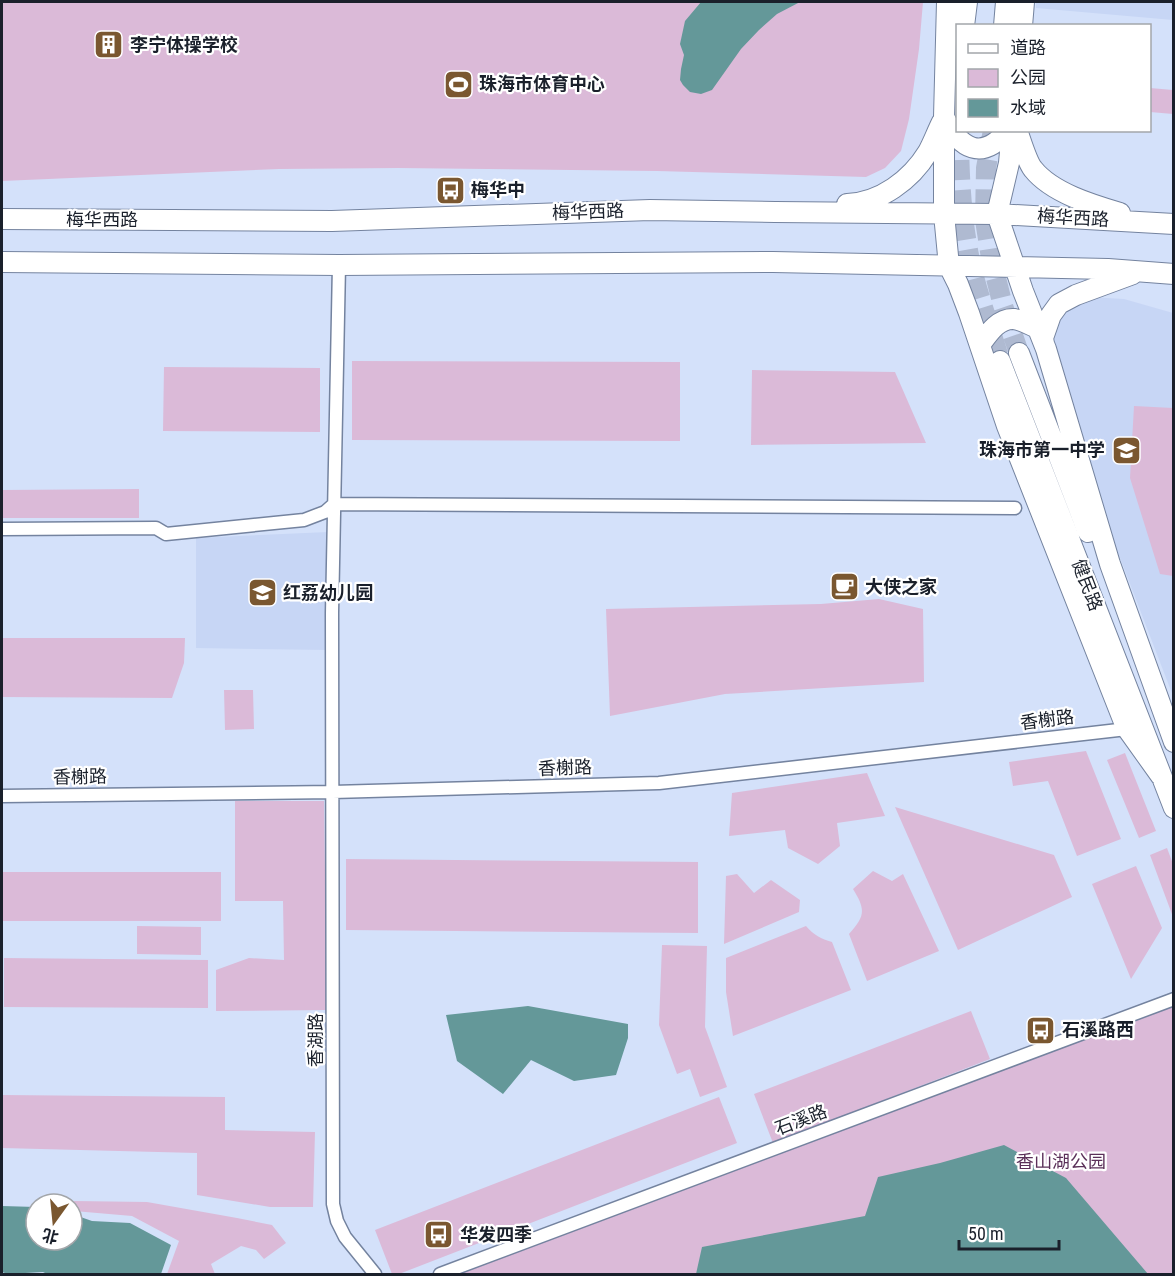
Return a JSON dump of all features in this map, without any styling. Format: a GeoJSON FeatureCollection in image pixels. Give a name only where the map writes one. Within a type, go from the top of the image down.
{"type":"FeatureCollection","features":[{"type":"Feature","properties":{"kind":"main road"},"geometry":{"type":"LineString","coordinates":[[947,2],[944,214],[950,266],[1007,426],[1127,729],[1161,776]]}},
{"type":"Feature","properties":{"kind":"main road"},"geometry":{"type":"LineString","coordinates":[[964,24],[967,2]]}},
{"type":"Feature","properties":{"kind":"main road"},"geometry":{"type":"LineString","coordinates":[[1004,24],[1006,2]]}},
{"type":"Feature","properties":{"kind":"main road"},"geometry":{"type":"LineString","coordinates":[[1022,24],[1024,2]]}},
{"type":"Feature","properties":{"kind":"main road"},"geometry":{"type":"LineString","coordinates":[[944,117],[951,131],[962,143],[973,148],[982,149],[993,146],[1006,132]]}},
{"type":"Feature","properties":{"kind":"main road"},"geometry":{"type":"LineString","coordinates":[[775,213],[814,204],[853,204],[879,196],[906,180],[927,153],[944,117]]}},
{"type":"Feature","properties":{"kind":"main road"},"geometry":{"type":"LineString","coordinates":[[1012,132],[1009,163],[997,214],[1046,349]]}},
{"type":"Feature","properties":{"kind":"main road"},"geometry":{"type":"LineString","coordinates":[[1018,132],[1033,169],[1048,182],[1064,192],[1096,205],[1152,222]]}},
{"type":"Feature","properties":{"kind":"main road","name":"梅华西路"},"geometry":{"type":"LineString","coordinates":[[2,219],[332,221],[650,210],[997,214],[1173,224]]}},
{"type":"Feature","properties":{"kind":"main road"},"geometry":{"type":"LineString","coordinates":[[2,262],[339,265],[773,262],[1108,269],[1173,274]]}},
{"type":"Feature","properties":{"kind":"main road"},"geometry":{"type":"LineString","coordinates":[[1141,272],[1076,295],[1059,304],[1051,315],[1043,338],[1110,564],[1173,742]]}},
{"type":"Feature","properties":{"kind":"main road"},"geometry":{"type":"LineString","coordinates":[[980,345],[988,333],[1005,321],[1013,319],[1037,328]]}},
{"type":"Feature","properties":{"kind":"main road","name":"健民路"},"geometry":{"type":"LineString","coordinates":[[1019,352],[1173,752]]}},
{"type":"Feature","properties":{"kind":"main road","name":"健民路"},"geometry":{"type":"LineString","coordinates":[[1000,361],[1173,808]]}},
{"type":"Feature","properties":{"kind":"street","name":"香湖路"},"geometry":{"type":"LineString","coordinates":[[339,265],[332,613],[333,1204],[337,1221],[345,1237],[375,1275]]}},
{"type":"Feature","properties":{"kind":"street"},"geometry":{"type":"LineString","coordinates":[[2,529],[156,528],[166,534],[304,520],[325,512],[334,504],[1015,508]]}},
{"type":"Feature","properties":{"kind":"street","name":"香榭路"},"geometry":{"type":"LineString","coordinates":[[2,796],[333,792],[659,783],[1127,729]]}},
{"type":"Feature","properties":{"kind":"street","name":"石溪路"},"geometry":{"type":"LineString","coordinates":[[440,1275],[1173,999]]}},
{"type":"Feature","properties":{"kind":"shaded area"},"geometry":{"type":"Polygon","coordinates":[[[1036,2],[1173,2],[1173,20],[1036,8],[1036,2]]]}},
{"type":"Feature","properties":{"kind":"shaded area","name":"珠海市第一中学"},"geometry":{"type":"Polygon","coordinates":[[[1089,297],[1124,299],[1173,313],[1173,696],[1051,378],[1048,337],[1056,317],[1089,297]]]}},
{"type":"Feature","properties":{"kind":"shaded area","name":"红荔幼儿园"},"geometry":{"type":"Polygon","coordinates":[[[328,532],[328,650],[196,648],[196,538],[328,532]]]}},
{"type":"Feature","properties":{"kind":"green space","name":"珠海市体育中心"},"geometry":{"type":"Polygon","coordinates":[[[2,2],[923,2],[909,119],[901,151],[885,168],[866,177],[657,171],[398,168],[279,169],[2,181],[2,2]]]}},
{"type":"Feature","properties":{"kind":"green space"},"geometry":{"type":"Polygon","coordinates":[[[1151,88],[1173,90],[1173,114],[1151,112],[1151,88]]]}},
{"type":"Feature","properties":{"kind":"green space"},"geometry":{"type":"Polygon","coordinates":[[[352,361],[680,362],[680,441],[352,440],[352,361]]]}},
{"type":"Feature","properties":{"kind":"green space"},"geometry":{"type":"Polygon","coordinates":[[[164,367],[320,368],[320,432],[163,431],[164,367]]]}},
{"type":"Feature","properties":{"kind":"green space"},"geometry":{"type":"Polygon","coordinates":[[[752,370],[895,372],[926,443],[751,445],[752,370]]]}},
{"type":"Feature","properties":{"kind":"green space"},"geometry":{"type":"Polygon","coordinates":[[[1134,406],[1173,408],[1173,576],[1160,574],[1130,478],[1134,406]]]}},
{"type":"Feature","properties":{"kind":"green space"},"geometry":{"type":"Polygon","coordinates":[[[139,489],[139,518],[2,518],[2,490],[139,489]]]}},
{"type":"Feature","properties":{"kind":"green space"},"geometry":{"type":"Polygon","coordinates":[[[879,599],[923,609],[924,682],[725,694],[610,716],[606,609],[821,604],[879,599]]]}},
{"type":"Feature","properties":{"kind":"green space"},"geometry":{"type":"Polygon","coordinates":[[[2,638],[185,638],[184,663],[172,698],[2,697],[2,638]]]}},
{"type":"Feature","properties":{"kind":"green space"},"geometry":{"type":"Polygon","coordinates":[[[224,690],[253,690],[254,729],[225,730],[224,690]]]}},
{"type":"Feature","properties":{"kind":"green space"},"geometry":{"type":"Polygon","coordinates":[[[1086,751],[1121,839],[1077,856],[1048,781],[1013,786],[1009,762],[1086,751]]]}},
{"type":"Feature","properties":{"kind":"green space"},"geometry":{"type":"Polygon","coordinates":[[[1125,753],[1156,831],[1139,838],[1107,760],[1125,753]]]}},
{"type":"Feature","properties":{"kind":"green space"},"geometry":{"type":"Polygon","coordinates":[[[867,773],[885,816],[837,823],[840,846],[818,864],[788,848],[785,830],[729,836],[732,793],[867,773]]]}},
{"type":"Feature","properties":{"kind":"green space"},"geometry":{"type":"Polygon","coordinates":[[[235,801],[324,801],[327,1010],[216,1011],[216,970],[249,958],[284,960],[283,901],[235,901],[235,801]]]}},
{"type":"Feature","properties":{"kind":"green space"},"geometry":{"type":"Polygon","coordinates":[[[895,807],[1054,855],[1072,897],[958,950],[895,807]]]}},
{"type":"Feature","properties":{"kind":"green space"},"geometry":{"type":"Polygon","coordinates":[[[1167,848],[1173,864],[1173,917],[1150,855],[1167,848]]]}},
{"type":"Feature","properties":{"kind":"green space"},"geometry":{"type":"Polygon","coordinates":[[[346,859],[698,862],[698,933],[346,930],[346,859]]]}},
{"type":"Feature","properties":{"kind":"green space"},"geometry":{"type":"Polygon","coordinates":[[[1136,866],[1162,928],[1131,979],[1092,884],[1136,866]]]}},
{"type":"Feature","properties":{"kind":"green space"},"geometry":{"type":"Polygon","coordinates":[[[873,871],[892,881],[903,874],[939,951],[867,981],[849,934],[862,913],[860,902],[853,889],[873,871]]]}},
{"type":"Feature","properties":{"kind":"green space"},"geometry":{"type":"Polygon","coordinates":[[[2,872],[221,872],[221,921],[2,921],[2,872]]]}},
{"type":"Feature","properties":{"kind":"green space"},"geometry":{"type":"Polygon","coordinates":[[[737,874],[754,893],[771,880],[800,900],[799,912],[724,944],[726,876],[737,874]]]}},
{"type":"Feature","properties":{"kind":"green space"},"geometry":{"type":"Polygon","coordinates":[[[137,926],[201,927],[201,955],[137,954],[137,926]]]}},
{"type":"Feature","properties":{"kind":"green space"},"geometry":{"type":"Polygon","coordinates":[[[806,926],[818,936],[832,942],[851,990],[733,1036],[726,992],[726,958],[806,926]]]}},
{"type":"Feature","properties":{"kind":"green space"},"geometry":{"type":"Polygon","coordinates":[[[662,945],[707,946],[705,1027],[727,1087],[700,1097],[690,1069],[677,1074],[659,1025],[662,945]]]}},
{"type":"Feature","properties":{"kind":"green space"},"geometry":{"type":"Polygon","coordinates":[[[4,958],[208,960],[208,1008],[4,1007],[4,958]]]}},
{"type":"Feature","properties":{"kind":"green space","name":"香山湖公园"},"geometry":{"type":"Polygon","coordinates":[[[1173,1000],[1173,1274],[440,1274],[1173,1000]]]}},
{"type":"Feature","properties":{"kind":"green space"},"geometry":{"type":"Polygon","coordinates":[[[971,1011],[990,1059],[773,1143],[754,1094],[971,1011]]]}},
{"type":"Feature","properties":{"kind":"green space"},"geometry":{"type":"Polygon","coordinates":[[[2,1095],[225,1097],[225,1130],[315,1132],[313,1207],[270,1207],[197,1195],[197,1153],[2,1148],[2,1095]]]}},
{"type":"Feature","properties":{"kind":"green space"},"geometry":{"type":"Polygon","coordinates":[[[719,1097],[737,1143],[399,1274],[392,1274],[375,1230],[719,1097]]]}},
{"type":"Feature","properties":{"kind":"green space"},"geometry":{"type":"Polygon","coordinates":[[[84,1201],[147,1202],[272,1225],[286,1243],[264,1259],[256,1250],[241,1246],[211,1264],[215,1274],[167,1274],[179,1241],[132,1216],[84,1212],[84,1201]]]}},
{"type":"Feature","properties":{"kind":"water"},"geometry":{"type":"Polygon","coordinates":[[[701,2],[800,2],[777,14],[759,30],[741,49],[712,90],[701,94],[690,92],[680,80],[684,55],[680,44],[685,21],[701,2]]]}},
{"type":"Feature","properties":{"kind":"water"},"geometry":{"type":"Polygon","coordinates":[[[528,1006],[628,1024],[628,1038],[616,1075],[574,1081],[531,1060],[503,1094],[457,1061],[446,1015],[528,1006]]]}},
{"type":"Feature","properties":{"kind":"water"},"geometry":{"type":"Polygon","coordinates":[[[1004,1145],[1066,1178],[1148,1274],[696,1274],[702,1247],[865,1216],[878,1177],[1004,1145]]]}},
{"type":"Feature","properties":{"kind":"water"},"geometry":{"type":"Polygon","coordinates":[[[2,1206],[24,1207],[24,1252],[84,1252],[84,1218],[92,1221],[130,1223],[171,1245],[161,1274],[47,1274],[43,1272],[8,1274],[2,1272],[2,1206]]]}},
{"type":"Feature","properties":{"kind":"tunnel"},"geometry":{"type":"LineString","coordinates":[[959,132],[961,191],[968,250],[978,292],[1000,361]]}},
{"type":"Feature","properties":{"kind":"tunnel"},"geometry":{"type":"LineString","coordinates":[[993,132],[986,168],[985,220],[991,258],[1003,306],[1019,353]]}},
{"type":"Feature","properties":{"kind":"place","name":"李宁体操学校"},"geometry":{"type":"Point","coordinates":[109,45]}},
{"type":"Feature","properties":{"kind":"place","name":"珠海市体育中心"},"geometry":{"type":"Point","coordinates":[458,84]}},
{"type":"Feature","properties":{"kind":"place","name":"梅华中"},"geometry":{"type":"Point","coordinates":[450,190]}},
{"type":"Feature","properties":{"kind":"place","name":"珠海市第一中学"},"geometry":{"type":"Point","coordinates":[1126,450]}},
{"type":"Feature","properties":{"kind":"place","name":"大侠之家"},"geometry":{"type":"Point","coordinates":[844,587]}},
{"type":"Feature","properties":{"kind":"place","name":"红荔幼儿园"},"geometry":{"type":"Point","coordinates":[262,593]}},
{"type":"Feature","properties":{"kind":"place","name":"石溪路西"},"geometry":{"type":"Point","coordinates":[1041,1030]}},
{"type":"Feature","properties":{"kind":"place","name":"华发四季"},"geometry":{"type":"Point","coordinates":[439,1235]}}]}
